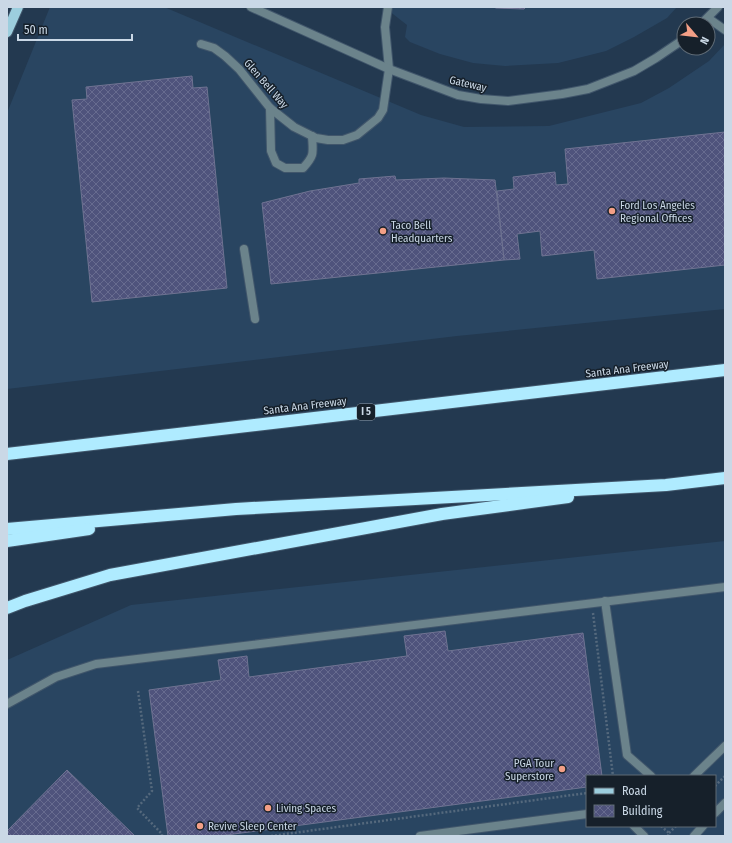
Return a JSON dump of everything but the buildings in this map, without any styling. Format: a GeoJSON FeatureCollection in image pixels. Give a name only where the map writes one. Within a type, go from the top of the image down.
{"type":"FeatureCollection","features":[{"type":"Feature","properties":{"kind":"highway","name":"Santa Ana Freeway"},"geometry":{"type":"LineString","coordinates":[[7,454],[725,370]]}},
{"type":"Feature","properties":{"kind":"highway"},"geometry":{"type":"LineString","coordinates":[[7,608],[110,575],[442,514],[725,478]]}},
{"type":"Feature","properties":{"kind":"highway"},"geometry":{"type":"LineString","coordinates":[[7,529],[243,508],[666,485]]}},
{"type":"Feature","properties":{"kind":"highway"},"geometry":{"type":"LineString","coordinates":[[7,541],[243,508]]}},
{"type":"Feature","properties":{"kind":"main road"},"geometry":{"type":"LineString","coordinates":[[7,32],[18,7]]}},
{"type":"Feature","properties":{"kind":"street","name":"Gateway"},"geometry":{"type":"LineString","coordinates":[[251,7],[389,69],[458,95],[481,99],[508,101],[588,89],[634,71],[676,44]]}},
{"type":"Feature","properties":{"kind":"street","name":"Glen Bell Way"},"geometry":{"type":"LineString","coordinates":[[201,44],[214,48],[225,56],[238,69],[270,108],[294,127],[312,136],[328,140],[343,140],[357,135],[378,118],[383,110],[389,69],[385,27],[388,7]]}},
{"type":"Feature","properties":{"kind":"street"},"geometry":{"type":"LineString","coordinates":[[710,16],[718,7]]}},
{"type":"Feature","properties":{"kind":"street"},"geometry":{"type":"LineString","coordinates":[[716,24],[725,30]]}},
{"type":"Feature","properties":{"kind":"street"},"geometry":{"type":"LineString","coordinates":[[270,108],[271,151],[276,164],[285,168],[303,168],[310,160],[313,153],[312,136]]}},
{"type":"Feature","properties":{"kind":"street"},"geometry":{"type":"LineString","coordinates":[[244,249],[255,318]]}},
{"type":"Feature","properties":{"kind":"street"},"geometry":{"type":"LineString","coordinates":[[7,704],[56,677],[96,664],[725,587]]}},
{"type":"Feature","properties":{"kind":"street"},"geometry":{"type":"LineString","coordinates":[[605,601],[627,754],[650,775]]}},
{"type":"Feature","properties":{"kind":"street"},"geometry":{"type":"LineString","coordinates":[[695,775],[725,746]]}},
{"type":"Feature","properties":{"kind":"street"},"geometry":{"type":"LineString","coordinates":[[716,812],[725,803]]}},
{"type":"Feature","properties":{"kind":"street"},"geometry":{"type":"LineString","coordinates":[[420,836],[586,814]]}},
{"type":"Feature","properties":{"kind":"street"},"geometry":{"type":"LineString","coordinates":[[694,836],[702,827]]}},
{"type":"Feature","properties":{"kind":"path"},"geometry":{"type":"LineString","coordinates":[[591,603],[613,775]]}},
{"type":"Feature","properties":{"kind":"path"},"geometry":{"type":"LineString","coordinates":[[138,691],[152,791],[137,808],[162,834],[162,836]]}},
{"type":"Feature","properties":{"kind":"path"},"geometry":{"type":"LineString","coordinates":[[716,785],[725,776]]}},
{"type":"Feature","properties":{"kind":"path"},"geometry":{"type":"LineString","coordinates":[[271,836],[586,793]]}},
{"type":"Feature","properties":{"kind":"path"},"geometry":{"type":"LineString","coordinates":[[663,827],[669,835],[675,827]]}},
{"type":"Feature","properties":{"kind":"shaded area"},"geometry":{"type":"Polygon","coordinates":[[[50,7],[164,7],[421,115],[464,127],[549,126],[641,103],[669,88],[709,61],[714,56],[716,56],[716,54],[725,44],[725,309],[457,336],[7,389],[7,113],[50,7]]]}},
{"type":"Feature","properties":{"kind":"shaded area"},"geometry":{"type":"Polygon","coordinates":[[[384,7],[677,7],[667,18],[606,51],[558,63],[505,66],[473,63],[440,54],[410,42],[405,37],[407,25],[384,7]]]}},
{"type":"Feature","properties":{"kind":"shaded area"},"geometry":{"type":"Polygon","coordinates":[[[725,541],[725,836],[7,836],[7,660],[131,605],[725,541]]]}},
{"type":"Feature","properties":{"kind":"place","name":"Ford Los Angeles Regional Offices"},"geometry":{"type":"Point","coordinates":[612,211]}},
{"type":"Feature","properties":{"kind":"place","name":"Taco Bell Headquarters"},"geometry":{"type":"Point","coordinates":[383,231]}},
{"type":"Feature","properties":{"kind":"place","name":"PGA Tour Superstore"},"geometry":{"type":"Point","coordinates":[562,769]}},
{"type":"Feature","properties":{"kind":"place","name":"Living Spaces"},"geometry":{"type":"Point","coordinates":[268,808]}},
{"type":"Feature","properties":{"kind":"place","name":"Revive Sleep Center"},"geometry":{"type":"Point","coordinates":[200,826]}}]}
